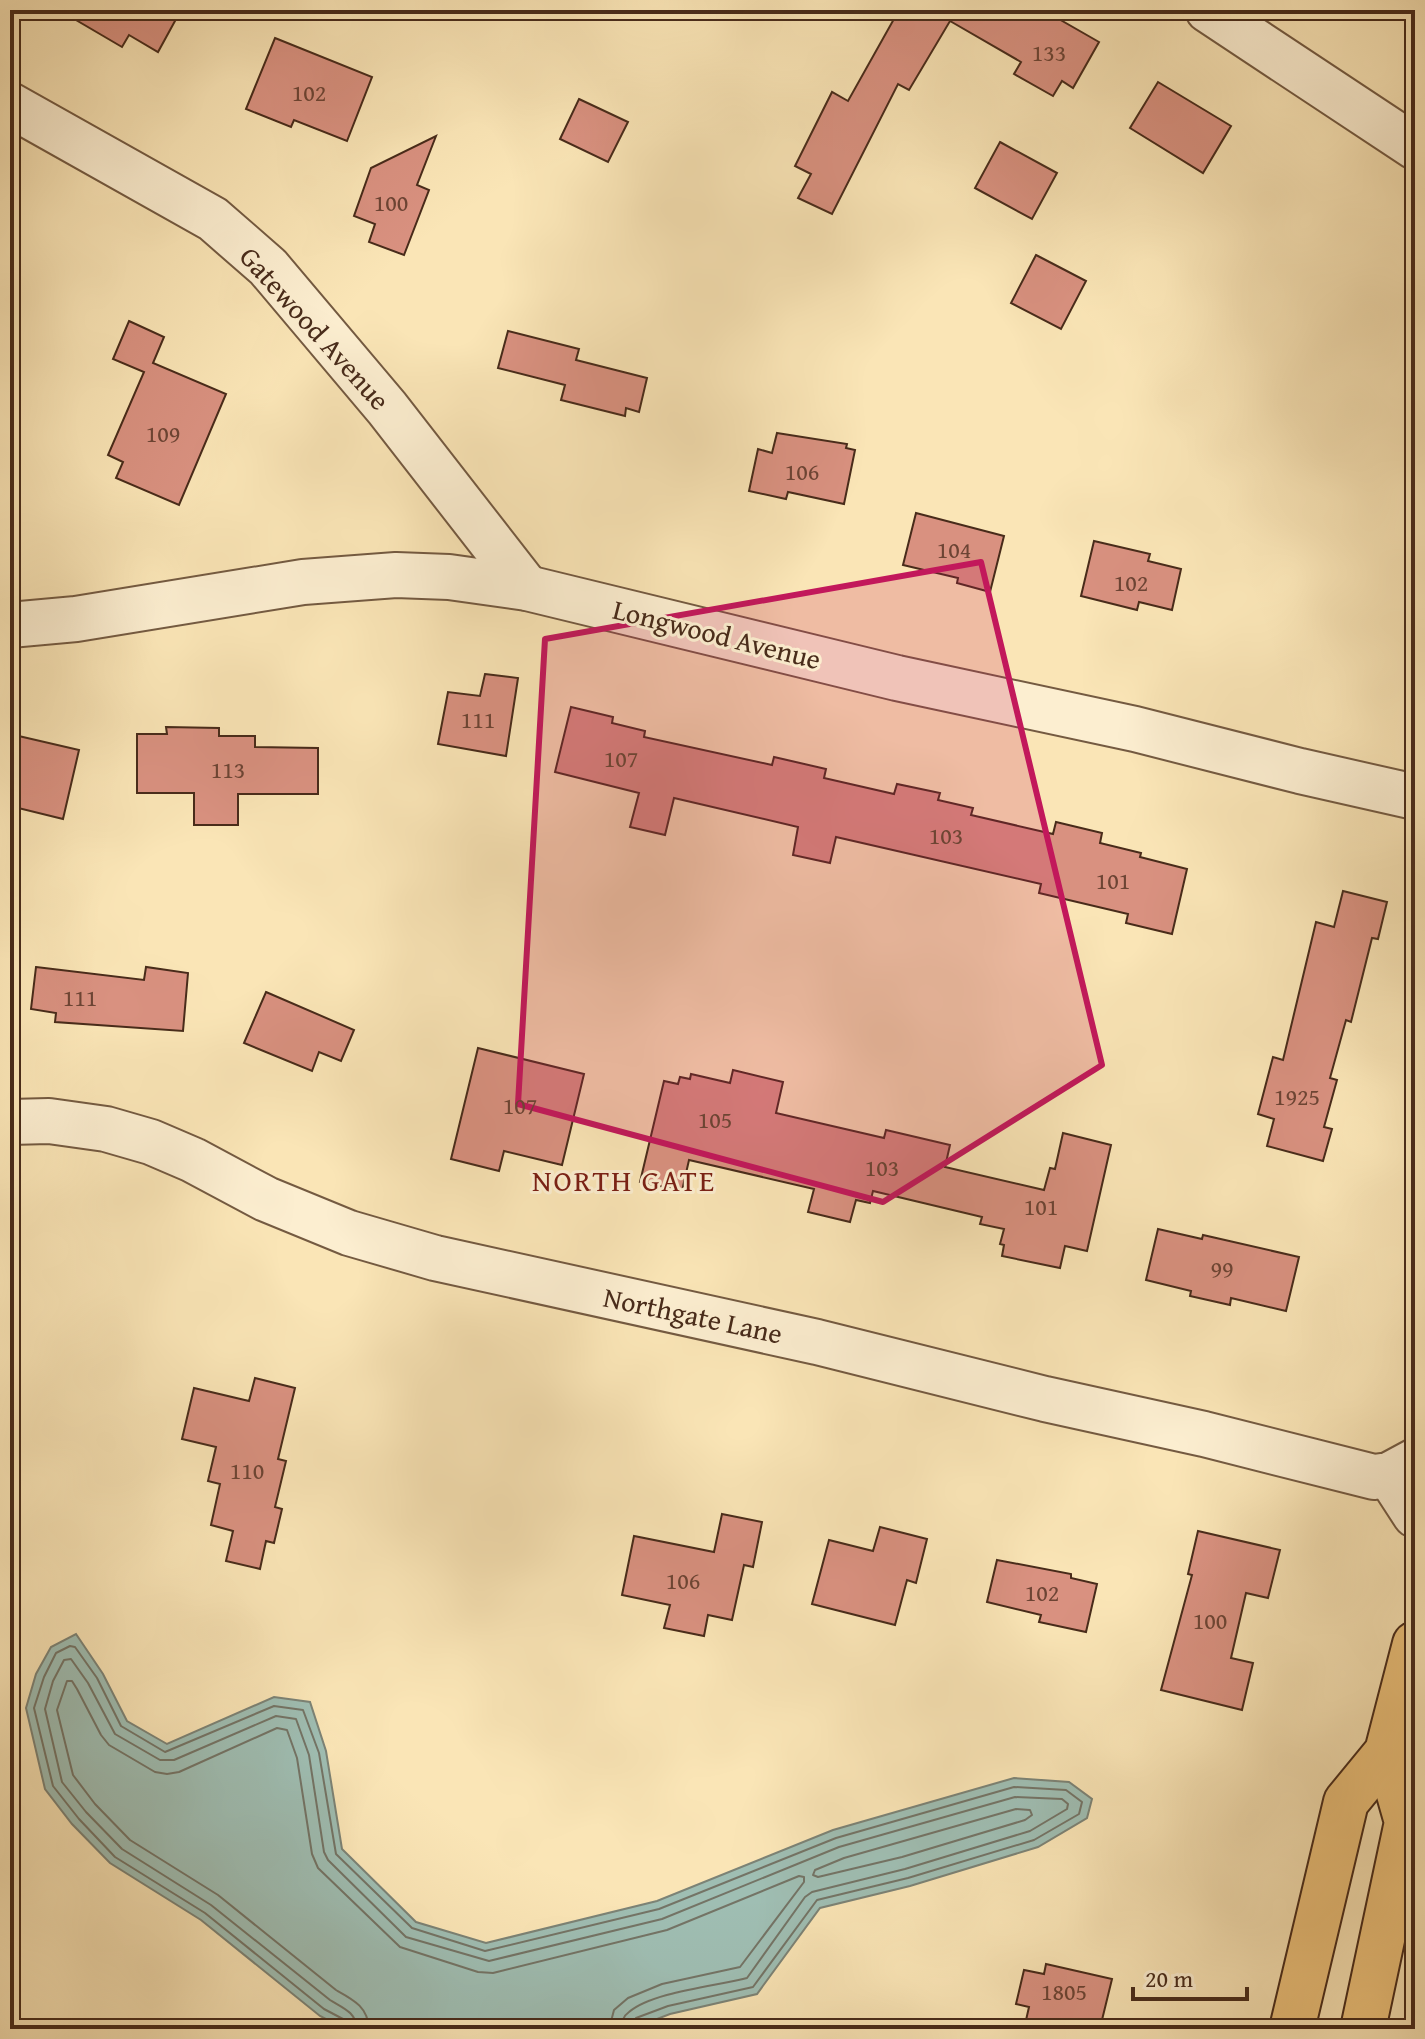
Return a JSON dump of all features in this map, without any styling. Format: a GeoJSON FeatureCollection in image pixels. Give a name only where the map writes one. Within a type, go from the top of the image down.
{"type":"FeatureCollection","features":[{"type":"Feature","properties":{"kind":"main road"},"geometry":{"type":"LineString","coordinates":[[1292,2029],[1346,1802],[1387,1752],[1415,1644]]}},
{"type":"Feature","properties":{"kind":"main road"},"geometry":{"type":"LineString","coordinates":[[1363,2029],[1407,1822],[1387,1752]]}},
{"type":"Feature","properties":{"kind":"street"},"geometry":{"type":"LineString","coordinates":[[1208,10],[1415,147]]}},
{"type":"Feature","properties":{"kind":"street","name":"Gatewood Avenue"},"geometry":{"type":"LineString","coordinates":[[10,105],[213,219],[268,267],[387,408],[527,588]]}},
{"type":"Feature","properties":{"kind":"street","name":"Longwood Avenue"},"geometry":{"type":"LineString","coordinates":[[10,625],[76,619],[303,582],[396,575],[449,577],[527,588],[897,678],[1135,729],[1415,797]]}},
{"type":"Feature","properties":{"kind":"street","name":"Northgate Lane"},"geometry":{"type":"LineString","coordinates":[[10,1122],[49,1121],[106,1129],[151,1142],[193,1160],[266,1199],[335,1228],[435,1258],[817,1342],[1374,1477],[1402,1468],[1415,1515]]}},
{"type":"Feature","properties":{"kind":"highlighted area"},"geometry":{"type":"Polygon","coordinates":[[[981,562],[1102,1065],[883,1202],[518,1104],[545,639],[981,562]]]}},
{"type":"Feature","properties":{"kind":"water"},"geometry":{"type":"Polygon","coordinates":[[[76,1634],[103,1674],[127,1721],[167,1744],[274,1697],[310,1702],[326,1751],[342,1849],[416,1922],[486,1943],[657,1901],[833,1830],[1014,1778],[1069,1782],[1092,1799],[1087,1818],[1038,1847],[910,1886],[820,1908],[757,1994],[670,2014],[631,2029],[345,2029],[320,2016],[201,1920],[110,1863],[72,1824],[45,1789],[26,1708],[36,1674],[51,1647],[76,1634]]]}},
{"type":"Feature","properties":{"kind":"building"},"geometry":{"type":"Polygon","coordinates":[[[59,10],[181,10],[158,52],[129,35],[122,47],[59,10]]]}},
{"type":"Feature","properties":{"kind":"building"},"geometry":{"type":"Polygon","coordinates":[[[899,10],[1043,10],[1099,42],[1073,88],[1062,81],[1053,96],[1014,74],[1021,62],[950,21],[909,90],[898,84],[832,214],[798,198],[811,174],[795,166],[832,92],[848,101],[899,10]]]}},
{"type":"Feature","properties":{"kind":"building"},"geometry":{"type":"Polygon","coordinates":[[[275,38],[372,77],[347,141],[294,120],[291,127],[246,109],[275,38]]]}},
{"type":"Feature","properties":{"kind":"building"},"geometry":{"type":"Polygon","coordinates":[[[1158,82],[1231,126],[1203,173],[1130,128],[1158,82]]]}},
{"type":"Feature","properties":{"kind":"building"},"geometry":{"type":"Polygon","coordinates":[[[579,99],[628,122],[608,162],[560,139],[579,99]]]}},
{"type":"Feature","properties":{"kind":"building"},"geometry":{"type":"Polygon","coordinates":[[[436,136],[417,185],[429,190],[404,255],[369,242],[375,224],[354,216],[371,168],[436,136]]]}},
{"type":"Feature","properties":{"kind":"building"},"geometry":{"type":"Polygon","coordinates":[[[1000,142],[1057,173],[1032,219],[975,188],[1000,142]]]}},
{"type":"Feature","properties":{"kind":"building"},"geometry":{"type":"Polygon","coordinates":[[[1036,255],[1086,281],[1061,329],[1011,303],[1036,255]]]}},
{"type":"Feature","properties":{"kind":"building"},"geometry":{"type":"Polygon","coordinates":[[[129,321],[164,337],[153,363],[226,394],[179,505],[116,478],[123,462],[108,455],[144,372],[113,359],[129,321]]]}},
{"type":"Feature","properties":{"kind":"building"},"geometry":{"type":"Polygon","coordinates":[[[508,331],[579,349],[576,360],[647,378],[639,412],[626,408],[625,416],[561,400],[565,385],[498,368],[508,331]]]}},
{"type":"Feature","properties":{"kind":"building"},"geometry":{"type":"Polygon","coordinates":[[[777,433],[847,444],[846,448],[855,450],[844,504],[788,492],[786,499],[749,491],[758,449],[772,453],[777,433]]]}},
{"type":"Feature","properties":{"kind":"building"},"geometry":{"type":"Polygon","coordinates":[[[916,513],[1004,536],[990,592],[957,583],[958,578],[903,565],[916,513]]]}},
{"type":"Feature","properties":{"kind":"building"},"geometry":{"type":"Polygon","coordinates":[[[1094,541],[1150,554],[1148,561],[1181,569],[1172,610],[1139,602],[1137,610],[1081,596],[1094,541]]]}},
{"type":"Feature","properties":{"kind":"building"},"geometry":{"type":"Polygon","coordinates":[[[485,674],[518,678],[506,756],[438,744],[448,692],[480,696],[485,674]]]}},
{"type":"Feature","properties":{"kind":"building"},"geometry":{"type":"Polygon","coordinates":[[[571,707],[613,717],[612,723],[645,731],[644,737],[772,765],[774,757],[826,769],[824,778],[894,794],[897,784],[940,793],[938,800],[973,808],[971,815],[1053,834],[1056,822],[1102,833],[1100,843],[1187,869],[1172,934],[1126,923],[1128,914],[1039,893],[1041,884],[836,837],[830,863],[793,855],[798,827],[674,798],[665,835],[630,827],[639,793],[555,772],[571,707]]]}},
{"type":"Feature","properties":{"kind":"building"},"geometry":{"type":"Polygon","coordinates":[[[166,727],[219,728],[219,736],[255,736],[255,747],[318,748],[318,794],[238,794],[238,825],[194,825],[194,793],[137,793],[137,734],[167,734],[166,727]]]}},
{"type":"Feature","properties":{"kind":"building"},"geometry":{"type":"Polygon","coordinates":[[[10,734],[79,750],[63,819],[10,806],[10,734]]]}},
{"type":"Feature","properties":{"kind":"building"},"geometry":{"type":"Polygon","coordinates":[[[1343,891],[1387,902],[1378,939],[1372,938],[1351,1022],[1346,1020],[1330,1078],[1337,1080],[1324,1127],[1332,1129],[1323,1161],[1267,1146],[1274,1119],[1258,1114],[1273,1057],[1283,1060],[1316,922],[1334,927],[1343,891]]]}},
{"type":"Feature","properties":{"kind":"building"},"geometry":{"type":"Polygon","coordinates":[[[36,967],[144,980],[146,967],[188,973],[183,1031],[55,1022],[56,1013],[31,1009],[36,967]]]}},
{"type":"Feature","properties":{"kind":"building"},"geometry":{"type":"Polygon","coordinates":[[[266,992],[354,1030],[341,1061],[319,1052],[312,1071],[244,1043],[266,992]]]}},
{"type":"Feature","properties":{"kind":"building"},"geometry":{"type":"Polygon","coordinates":[[[478,1048],[584,1074],[562,1165],[504,1151],[499,1171],[451,1159],[478,1048]]]}},
{"type":"Feature","properties":{"kind":"building"},"geometry":{"type":"Polygon","coordinates":[[[733,1070],[783,1082],[776,1113],[884,1138],[886,1130],[950,1145],[945,1167],[1044,1190],[1050,1168],[1055,1169],[1063,1133],[1111,1145],[1087,1251],[1065,1246],[1060,1268],[1002,1256],[1004,1245],[1000,1244],[1004,1229],[980,1224],[982,1217],[873,1191],[870,1203],[856,1200],[850,1222],[808,1212],[814,1189],[689,1160],[682,1191],[640,1182],[664,1081],[678,1084],[680,1077],[690,1079],[691,1074],[730,1083],[733,1070]]]}},
{"type":"Feature","properties":{"kind":"building"},"geometry":{"type":"Polygon","coordinates":[[[1158,1229],[1202,1239],[1203,1235],[1299,1257],[1286,1311],[1231,1298],[1230,1305],[1190,1296],[1191,1291],[1146,1280],[1158,1229]]]}},
{"type":"Feature","properties":{"kind":"building"},"geometry":{"type":"Polygon","coordinates":[[[255,1378],[295,1388],[278,1459],[286,1461],[275,1507],[282,1509],[274,1543],[266,1541],[260,1569],[226,1561],[233,1531],[211,1525],[220,1484],[208,1481],[216,1447],[182,1439],[194,1388],[249,1401],[255,1378]]]}},
{"type":"Feature","properties":{"kind":"building"},"geometry":{"type":"Polygon","coordinates":[[[722,1514],[762,1522],[753,1567],[744,1565],[732,1620],[708,1615],[704,1636],[664,1628],[670,1605],[622,1595],[634,1536],[714,1552],[722,1514]]]}},
{"type":"Feature","properties":{"kind":"building"},"geometry":{"type":"Polygon","coordinates":[[[880,1527],[927,1539],[916,1583],[907,1580],[895,1625],[812,1604],[829,1540],[873,1551],[880,1527]]]}},
{"type":"Feature","properties":{"kind":"building"},"geometry":{"type":"Polygon","coordinates":[[[1198,1531],[1280,1550],[1268,1598],[1246,1593],[1231,1658],[1253,1663],[1242,1710],[1161,1690],[1192,1575],[1188,1574],[1198,1531]]]}},
{"type":"Feature","properties":{"kind":"building"},"geometry":{"type":"Polygon","coordinates":[[[997,1560],[1071,1574],[1071,1578],[1097,1584],[1086,1632],[1039,1622],[1041,1615],[987,1602],[997,1560]]]}},
{"type":"Feature","properties":{"kind":"building"},"geometry":{"type":"Polygon","coordinates":[[[1046,1964],[1112,1979],[1101,2024],[1088,2021],[1086,2029],[1024,2029],[1029,2007],[1016,2004],[1024,1970],[1044,1974],[1046,1964]]]}},
{"type":"Feature","properties":{"kind":"district","name":"NORTH GATE"},"geometry":{"type":"Point","coordinates":[624,1181]}}]}
